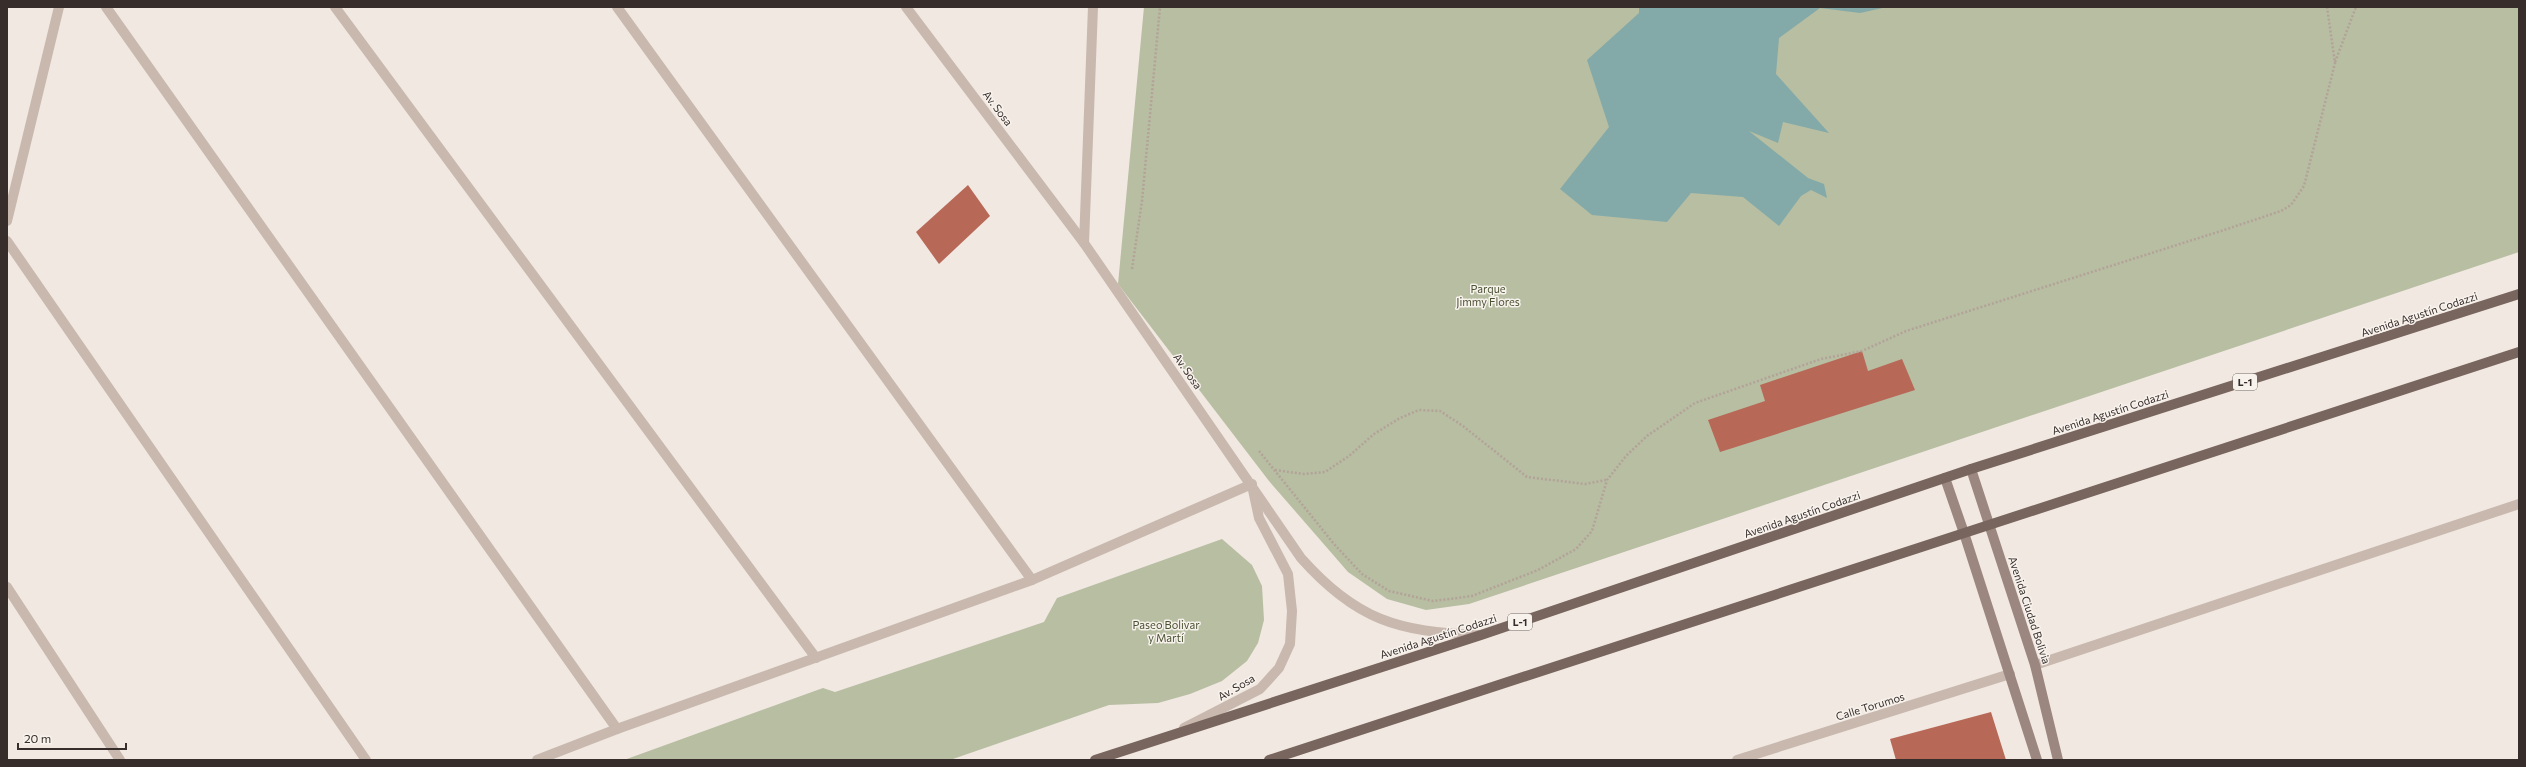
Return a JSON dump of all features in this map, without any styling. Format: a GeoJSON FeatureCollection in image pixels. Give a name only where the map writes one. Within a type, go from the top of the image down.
{"type":"FeatureCollection","features":[{"type":"Feature","properties":{"kind":"main road","name":"Avenida Agustín Codazzi"},"geometry":{"type":"LineString","coordinates":[[1095,760],[1481,635],[1972,469],[2519,294]]}},
{"type":"Feature","properties":{"kind":"main road"},"geometry":{"type":"LineString","coordinates":[[1269,760],[1964,533],[1990,526],[2519,352]]}},
{"type":"Feature","properties":{"kind":"street"},"geometry":{"type":"LineString","coordinates":[[7,221],[59,7]]}},
{"type":"Feature","properties":{"kind":"street"},"geometry":{"type":"LineString","coordinates":[[106,7],[617,729]]}},
{"type":"Feature","properties":{"kind":"street"},"geometry":{"type":"LineString","coordinates":[[335,7],[816,658]]}},
{"type":"Feature","properties":{"kind":"street"},"geometry":{"type":"LineString","coordinates":[[617,7],[1032,580]]}},
{"type":"Feature","properties":{"kind":"street","name":"Av. Sosa"},"geometry":{"type":"LineString","coordinates":[[906,7],[1084,243],[1252,484],[1259,518],[1288,574],[1292,611],[1290,644],[1279,668],[1260,689],[1163,738]]}},
{"type":"Feature","properties":{"kind":"street"},"geometry":{"type":"LineString","coordinates":[[1084,243],[1093,7]]}},
{"type":"Feature","properties":{"kind":"street"},"geometry":{"type":"LineString","coordinates":[[7,241],[366,760]]}},
{"type":"Feature","properties":{"kind":"street","name":"Avenida Ciudad Bolivia"},"geometry":{"type":"LineString","coordinates":[[1972,469],[2035,665],[2058,760]]}},
{"type":"Feature","properties":{"kind":"street"},"geometry":{"type":"LineString","coordinates":[[1945,478],[2010,674],[2036,760]]}},
{"type":"Feature","properties":{"kind":"street"},"geometry":{"type":"LineString","coordinates":[[537,760],[617,729],[1032,580],[1252,484],[1301,558],[1322,581],[1363,612],[1400,627],[1438,634],[1481,635]]}},
{"type":"Feature","properties":{"kind":"street"},"geometry":{"type":"LineString","coordinates":[[2035,665],[2519,504]]}},
{"type":"Feature","properties":{"kind":"street"},"geometry":{"type":"LineString","coordinates":[[7,587],[120,760]]}},
{"type":"Feature","properties":{"kind":"street","name":"Calle Torumos"},"geometry":{"type":"LineString","coordinates":[[1736,760],[2010,674]]}},
{"type":"Feature","properties":{"kind":"path"},"geometry":{"type":"LineString","coordinates":[[1131,275],[1142,201],[1160,7]]}},
{"type":"Feature","properties":{"kind":"path"},"geometry":{"type":"LineString","coordinates":[[2327,7],[2335,63]]}},
{"type":"Feature","properties":{"kind":"path"},"geometry":{"type":"LineString","coordinates":[[1257,448],[1334,544],[1362,574],[1389,591],[1433,601],[1472,596],[1538,570],[1576,549],[1592,531],[1607,480],[1626,456],[1647,436],[1695,403],[1821,359],[1862,351],[1906,331],[2281,211],[2291,204],[2304,186],[2335,63],[2356,7]]}},
{"type":"Feature","properties":{"kind":"path"},"geometry":{"type":"LineString","coordinates":[[1274,470],[1304,474],[1326,472],[1350,456],[1374,434],[1400,418],[1419,410],[1440,411],[1463,426],[1527,477],[1585,484],[1607,480]]}},
{"type":"Feature","properties":{"kind":"green space","name":"Parque Jimmy Flores"},"geometry":{"type":"Polygon","coordinates":[[[1144,7],[2519,7],[2519,252],[1469,604],[1426,610],[1387,599],[1348,572],[1269,481],[1118,284],[1144,7]]]}},
{"type":"Feature","properties":{"kind":"green space","name":"Paseo Bolivar y Martí"},"geometry":{"type":"Polygon","coordinates":[[[1222,539],[1252,565],[1262,586],[1264,620],[1258,643],[1247,661],[1222,681],[1190,694],[1158,703],[1109,705],[950,760],[624,760],[823,688],[835,692],[1044,622],[1057,598],[1222,539]]]}},
{"type":"Feature","properties":{"kind":"water"},"geometry":{"type":"Polygon","coordinates":[[[1639,7],[1887,7],[1860,13],[1820,8],[1779,38],[1776,74],[1829,133],[1783,122],[1778,143],[1749,131],[1808,178],[1824,184],[1827,198],[1811,190],[1801,196],[1779,226],[1743,197],[1691,193],[1667,222],[1592,215],[1560,189],[1609,127],[1587,60],[1639,13],[1639,7]]]}},
{"type":"Feature","properties":{"kind":"building"},"geometry":{"type":"Polygon","coordinates":[[[968,185],[990,216],[939,264],[916,232],[968,185]]]}},
{"type":"Feature","properties":{"kind":"building"},"geometry":{"type":"Polygon","coordinates":[[[1862,351],[1868,371],[1902,359],[1915,390],[1720,452],[1708,420],[1765,401],[1760,385],[1862,351]]]}},
{"type":"Feature","properties":{"kind":"building"},"geometry":{"type":"Polygon","coordinates":[[[1991,712],[2006,760],[1896,760],[1890,739],[1991,712]]]}}]}
